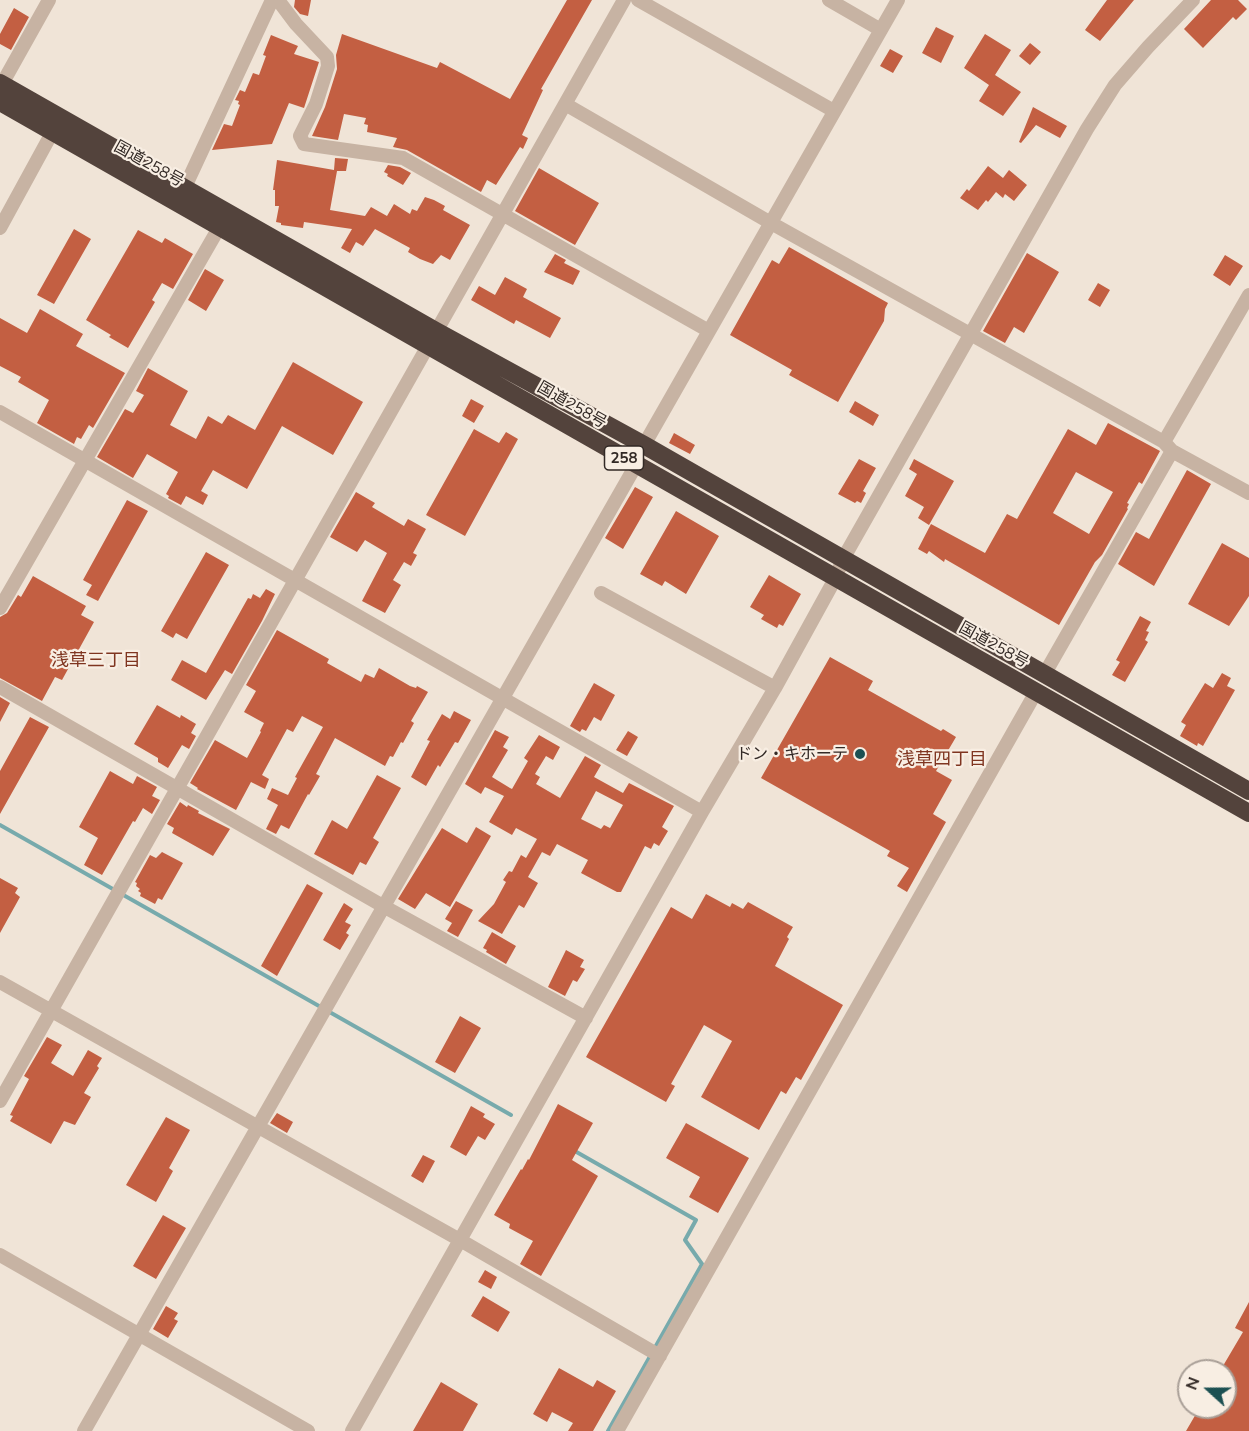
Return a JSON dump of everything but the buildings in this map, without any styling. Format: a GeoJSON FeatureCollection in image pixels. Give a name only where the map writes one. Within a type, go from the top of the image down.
{"type":"FeatureCollection","features":[{"type":"Feature","properties":{"kind":"highway","name":"国道258号"},"geometry":{"type":"LineString","coordinates":[[1,89],[53,131],[220,226],[644,445],[1248,790]]}},
{"type":"Feature","properties":{"kind":"highway","name":"国道258号"},"geometry":{"type":"LineString","coordinates":[[1,89],[185,187],[432,337],[636,465],[1249,813]]}},
{"type":"Feature","properties":{"kind":"street"},"geometry":{"type":"LineString","coordinates":[[1,89],[49,0]]}},
{"type":"Feature","properties":{"kind":"street"},"geometry":{"type":"LineString","coordinates":[[185,187],[272,0]]}},
{"type":"Feature","properties":{"kind":"street"},"geometry":{"type":"LineString","coordinates":[[278,0],[296,24],[327,57],[328,66],[316,104],[300,136],[304,144],[404,158],[709,331]]}},
{"type":"Feature","properties":{"kind":"street"},"geometry":{"type":"LineString","coordinates":[[0,1101],[624,0]]}},
{"type":"Feature","properties":{"kind":"street"},"geometry":{"type":"LineString","coordinates":[[638,0],[834,111]]}},
{"type":"Feature","properties":{"kind":"street"},"geometry":{"type":"LineString","coordinates":[[829,0],[881,30]]}},
{"type":"Feature","properties":{"kind":"street"},"geometry":{"type":"LineString","coordinates":[[644,445],[898,0]]}},
{"type":"Feature","properties":{"kind":"street"},"geometry":{"type":"LineString","coordinates":[[352,1431],[702,812],[775,688],[835,579],[843,560],[1086,129],[1115,85],[1193,0]]}},
{"type":"Feature","properties":{"kind":"street"},"geometry":{"type":"LineString","coordinates":[[565,104],[771,223],[1249,492]]}},
{"type":"Feature","properties":{"kind":"street"},"geometry":{"type":"LineString","coordinates":[[0,228],[53,131]]}},
{"type":"Feature","properties":{"kind":"street"},"geometry":{"type":"LineString","coordinates":[[0,608],[220,226]]}},
{"type":"Feature","properties":{"kind":"street"},"geometry":{"type":"LineString","coordinates":[[1044,675],[1249,295]]}},
{"type":"Feature","properties":{"kind":"street"},"geometry":{"type":"LineString","coordinates":[[0,412],[702,812]]}},
{"type":"Feature","properties":{"kind":"street"},"geometry":{"type":"LineString","coordinates":[[84,1431],[501,697],[636,465]]}},
{"type":"Feature","properties":{"kind":"street"},"geometry":{"type":"LineString","coordinates":[[601,593],[775,688]]}},
{"type":"Feature","properties":{"kind":"street"},"geometry":{"type":"LineString","coordinates":[[0,687],[383,906],[586,1018]]}},
{"type":"Feature","properties":{"kind":"street"},"geometry":{"type":"LineString","coordinates":[[617,1431],[655,1353],[1036,692]]}},
{"type":"Feature","properties":{"kind":"street"},"geometry":{"type":"LineString","coordinates":[[0,982],[460,1240],[655,1353]]}},
{"type":"Feature","properties":{"kind":"street"},"geometry":{"type":"LineString","coordinates":[[0,1255],[308,1431]]}},
{"type":"Feature","properties":{"kind":"waterway"},"geometry":{"type":"LineString","coordinates":[[0,825],[511,1115]]}},
{"type":"Feature","properties":{"kind":"waterway"},"geometry":{"type":"LineString","coordinates":[[573,1150],[696,1220],[685,1240],[702,1264],[608,1431]]}},
{"type":"Feature","properties":{"kind":"place","name":"ドン・キホーテ"},"geometry":{"type":"Point","coordinates":[860,754]}},
{"type":"Feature","properties":{"kind":"district","name":"浅草三丁目"},"geometry":{"type":"Point","coordinates":[96,661]}},
{"type":"Feature","properties":{"kind":"district","name":"浅草四丁目"},"geometry":{"type":"Point","coordinates":[942,760]}}]}
